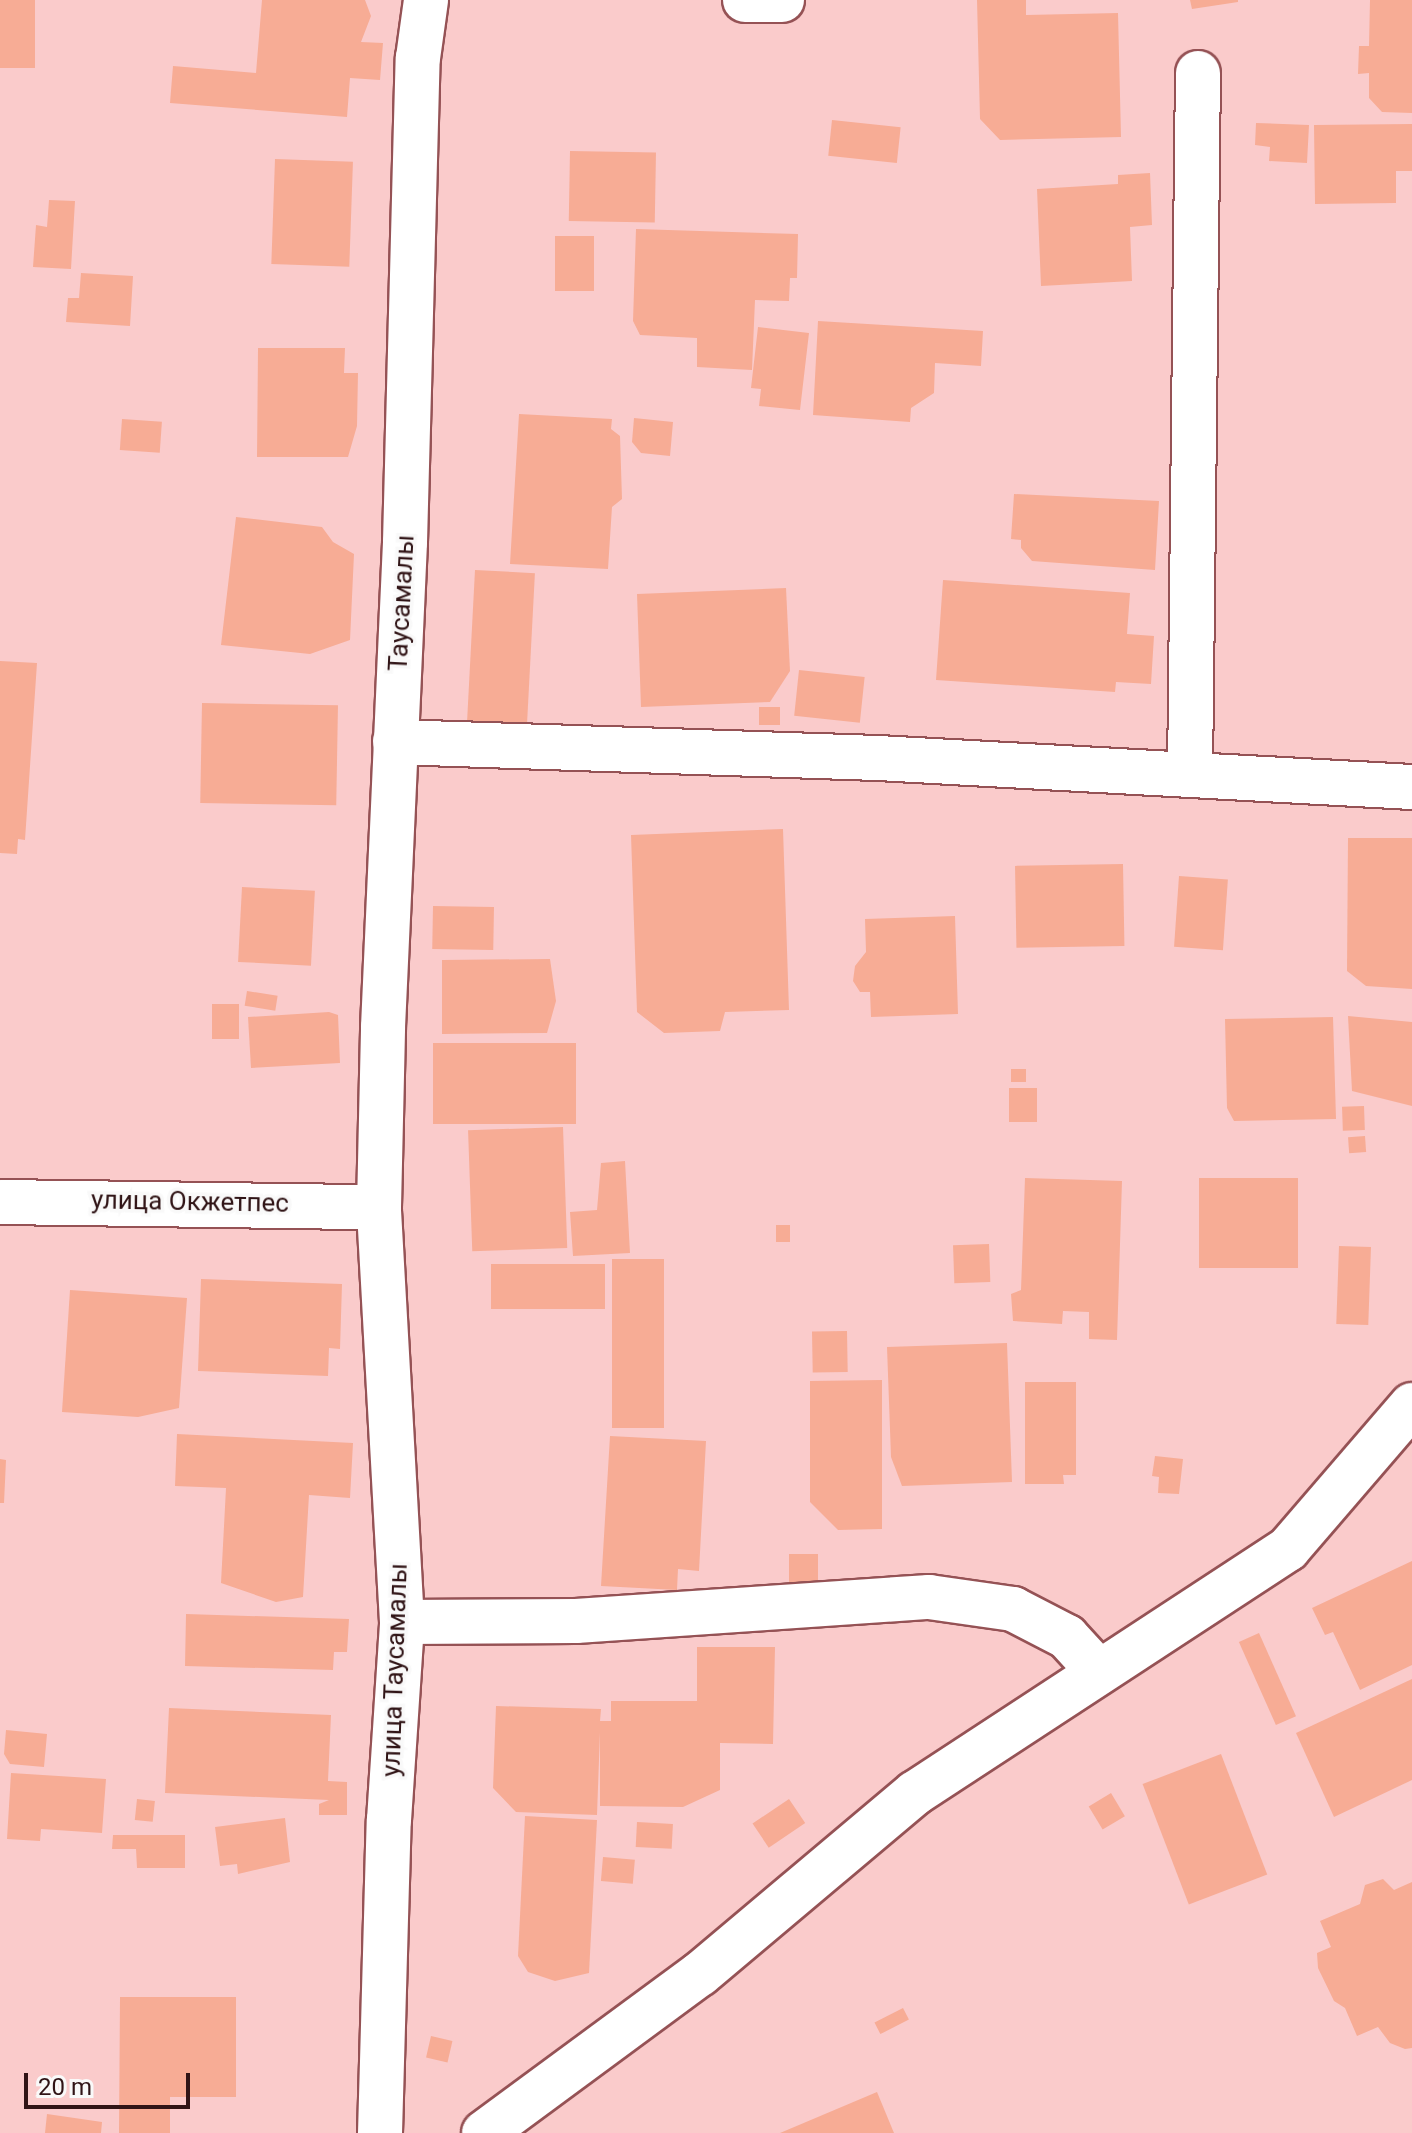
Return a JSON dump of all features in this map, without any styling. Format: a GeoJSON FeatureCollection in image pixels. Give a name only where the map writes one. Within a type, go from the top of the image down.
{"type":"FeatureCollection","features":[{"type":"Feature","properties":{"kind":"street","name":"Таусамалы"},"geometry":{"type":"LineString","coordinates":[[379,1207],[418,58],[426,0]]}},
{"type":"Feature","properties":{"kind":"street"},"geometry":{"type":"LineString","coordinates":[[745,0],[782,0]]}},
{"type":"Feature","properties":{"kind":"street"},"geometry":{"type":"LineString","coordinates":[[1190,775],[1198,73]]}},
{"type":"Feature","properties":{"kind":"street"},"geometry":{"type":"LineString","coordinates":[[395,742],[1412,787]]}},
{"type":"Feature","properties":{"kind":"street","name":"улица Окжетпес"},"geometry":{"type":"LineString","coordinates":[[0,1202],[379,1207]]}},
{"type":"Feature","properties":{"kind":"street","name":"улица Таусамалы"},"geometry":{"type":"LineString","coordinates":[[379,1207],[402,1622],[389,1820],[380,2133]]}},
{"type":"Feature","properties":{"kind":"street"},"geometry":{"type":"LineString","coordinates":[[484,2133],[700,1974],[915,1793],[1288,1549],[1410,1413]]}},
{"type":"Feature","properties":{"kind":"street"},"geometry":{"type":"LineString","coordinates":[[402,1622],[576,1621],[929,1597],[1013,1609],[1067,1637],[1099,1672]]}},
{"type":"Feature","properties":{"kind":"building"},"geometry":{"type":"Polygon","coordinates":[[[0,0],[35,0],[35,68],[0,68],[0,0]]]}},
{"type":"Feature","properties":{"kind":"building"},"geometry":{"type":"Polygon","coordinates":[[[262,0],[365,0],[371,16],[361,42],[383,43],[380,80],[350,78],[347,117],[170,103],[173,66],[256,73],[262,0]]]}},
{"type":"Feature","properties":{"kind":"building"},"geometry":{"type":"Polygon","coordinates":[[[977,0],[1026,0],[1026,15],[1118,13],[1121,137],[1000,140],[980,119],[977,0]]]}},
{"type":"Feature","properties":{"kind":"building"},"geometry":{"type":"Polygon","coordinates":[[[1190,0],[1238,0],[1238,2],[1192,9],[1190,0]]]}},
{"type":"Feature","properties":{"kind":"building"},"geometry":{"type":"Polygon","coordinates":[[[1370,0],[1412,0],[1412,113],[1382,112],[1369,98],[1369,73],[1358,74],[1359,46],[1369,46],[1370,0]]]}},
{"type":"Feature","properties":{"kind":"building"},"geometry":{"type":"Polygon","coordinates":[[[832,120],[901,127],[897,163],[828,156],[832,120]]]}},
{"type":"Feature","properties":{"kind":"building"},"geometry":{"type":"Polygon","coordinates":[[[1256,123],[1309,125],[1307,163],[1269,161],[1270,147],[1255,145],[1256,123]]]}},
{"type":"Feature","properties":{"kind":"building"},"geometry":{"type":"Polygon","coordinates":[[[1412,124],[1412,171],[1396,171],[1396,203],[1315,204],[1314,125],[1412,124]]]}},
{"type":"Feature","properties":{"kind":"building"},"geometry":{"type":"Polygon","coordinates":[[[570,151],[656,153],[655,222],[569,221],[570,151]]]}},
{"type":"Feature","properties":{"kind":"building"},"geometry":{"type":"Polygon","coordinates":[[[275,159],[353,162],[349,267],[271,264],[275,159]]]}},
{"type":"Feature","properties":{"kind":"building"},"geometry":{"type":"Polygon","coordinates":[[[1150,173],[1152,225],[1130,227],[1132,281],[1041,286],[1037,189],[1118,184],[1118,175],[1150,173]]]}},
{"type":"Feature","properties":{"kind":"building"},"geometry":{"type":"Polygon","coordinates":[[[49,200],[75,201],[71,269],[33,267],[36,225],[47,227],[49,200]]]}},
{"type":"Feature","properties":{"kind":"building"},"geometry":{"type":"Polygon","coordinates":[[[636,229],[798,234],[797,278],[790,278],[789,301],[755,300],[752,370],[697,367],[697,338],[640,335],[633,321],[636,229]]]}},
{"type":"Feature","properties":{"kind":"building"},"geometry":{"type":"Polygon","coordinates":[[[555,236],[594,236],[594,291],[555,291],[555,236]]]}},
{"type":"Feature","properties":{"kind":"building"},"geometry":{"type":"Polygon","coordinates":[[[81,273],[133,276],[130,326],[66,322],[68,298],[79,298],[81,273]]]}},
{"type":"Feature","properties":{"kind":"building"},"geometry":{"type":"Polygon","coordinates":[[[818,321],[983,331],[981,366],[935,363],[934,393],[911,408],[910,422],[813,415],[818,321]]]}},
{"type":"Feature","properties":{"kind":"building"},"geometry":{"type":"Polygon","coordinates":[[[758,327],[809,333],[800,410],[759,406],[761,389],[751,388],[758,327]]]}},
{"type":"Feature","properties":{"kind":"building"},"geometry":{"type":"Polygon","coordinates":[[[258,348],[345,348],[344,373],[358,373],[357,426],[348,457],[257,457],[258,348]]]}},
{"type":"Feature","properties":{"kind":"building"},"geometry":{"type":"Polygon","coordinates":[[[519,414],[612,419],[611,429],[620,436],[622,499],[612,507],[608,569],[510,564],[519,414]]]}},
{"type":"Feature","properties":{"kind":"building"},"geometry":{"type":"Polygon","coordinates":[[[634,418],[673,422],[670,456],[641,453],[632,442],[634,418]]]}},
{"type":"Feature","properties":{"kind":"building"},"geometry":{"type":"Polygon","coordinates":[[[122,419],[162,422],[160,453],[120,450],[122,419]]]}},
{"type":"Feature","properties":{"kind":"building"},"geometry":{"type":"Polygon","coordinates":[[[1014,494],[1159,501],[1155,570],[1032,561],[1021,548],[1021,540],[1011,539],[1014,494]]]}},
{"type":"Feature","properties":{"kind":"building"},"geometry":{"type":"Polygon","coordinates":[[[236,517],[322,527],[333,542],[354,554],[350,640],[310,654],[221,645],[236,517]]]}},
{"type":"Feature","properties":{"kind":"building"},"geometry":{"type":"Polygon","coordinates":[[[475,570],[535,573],[527,733],[467,730],[475,570]]]}},
{"type":"Feature","properties":{"kind":"building"},"geometry":{"type":"Polygon","coordinates":[[[943,580],[1130,593],[1127,634],[1154,636],[1151,684],[1116,682],[1115,692],[936,680],[943,580]]]}},
{"type":"Feature","properties":{"kind":"building"},"geometry":{"type":"Polygon","coordinates":[[[786,588],[790,671],[770,702],[641,707],[637,594],[786,588]]]}},
{"type":"Feature","properties":{"kind":"building"},"geometry":{"type":"Polygon","coordinates":[[[0,661],[37,663],[25,840],[18,839],[17,854],[0,853],[0,661]]]}},
{"type":"Feature","properties":{"kind":"building"},"geometry":{"type":"Polygon","coordinates":[[[799,670],[865,677],[860,723],[794,716],[799,670]]]}},
{"type":"Feature","properties":{"kind":"building"},"geometry":{"type":"Polygon","coordinates":[[[202,703],[338,705],[336,805],[200,803],[202,703]]]}},
{"type":"Feature","properties":{"kind":"building"},"geometry":{"type":"Polygon","coordinates":[[[759,707],[780,707],[780,725],[759,725],[759,707]]]}},
{"type":"Feature","properties":{"kind":"building"},"geometry":{"type":"Polygon","coordinates":[[[783,829],[789,1010],[725,1012],[720,1031],[664,1033],[637,1012],[631,835],[783,829]]]}},
{"type":"Feature","properties":{"kind":"building"},"geometry":{"type":"Polygon","coordinates":[[[1348,838],[1412,838],[1412,989],[1366,986],[1347,971],[1348,838]]]}},
{"type":"Feature","properties":{"kind":"building"},"geometry":{"type":"Polygon","coordinates":[[[1123,864],[1124,946],[1016,948],[1015,866],[1123,864]]]}},
{"type":"Feature","properties":{"kind":"building"},"geometry":{"type":"Polygon","coordinates":[[[1179,876],[1228,879],[1223,950],[1174,947],[1179,876]]]}},
{"type":"Feature","properties":{"kind":"building"},"geometry":{"type":"Polygon","coordinates":[[[242,887],[315,891],[311,966],[238,962],[242,887]]]}},
{"type":"Feature","properties":{"kind":"building"},"geometry":{"type":"Polygon","coordinates":[[[433,906],[494,907],[493,950],[432,949],[433,906]]]}},
{"type":"Feature","properties":{"kind":"building"},"geometry":{"type":"Polygon","coordinates":[[[955,916],[958,1014],[871,1017],[870,992],[860,992],[853,981],[855,966],[866,952],[865,919],[955,916]]]}},
{"type":"Feature","properties":{"kind":"building"},"geometry":{"type":"Polygon","coordinates":[[[550,959],[556,1001],[547,1033],[442,1034],[442,960],[550,959]]]}},
{"type":"Feature","properties":{"kind":"building"},"geometry":{"type":"Polygon","coordinates":[[[247,991],[278,996],[275,1011],[245,1006],[247,991]]]}},
{"type":"Feature","properties":{"kind":"building"},"geometry":{"type":"Polygon","coordinates":[[[212,1004],[239,1004],[239,1039],[212,1039],[212,1004]]]}},
{"type":"Feature","properties":{"kind":"building"},"geometry":{"type":"Polygon","coordinates":[[[329,1012],[338,1015],[340,1063],[251,1068],[248,1017],[329,1012]]]}},
{"type":"Feature","properties":{"kind":"building"},"geometry":{"type":"Polygon","coordinates":[[[1348,1016],[1412,1022],[1412,1106],[1352,1091],[1348,1016]]]}},
{"type":"Feature","properties":{"kind":"building"},"geometry":{"type":"Polygon","coordinates":[[[1333,1017],[1336,1119],[1234,1121],[1227,1108],[1225,1019],[1333,1017]]]}},
{"type":"Feature","properties":{"kind":"building"},"geometry":{"type":"Polygon","coordinates":[[[433,1043],[576,1043],[576,1124],[433,1124],[433,1043]]]}},
{"type":"Feature","properties":{"kind":"building"},"geometry":{"type":"Polygon","coordinates":[[[1011,1069],[1026,1069],[1026,1082],[1011,1082],[1011,1069]]]}},
{"type":"Feature","properties":{"kind":"building"},"geometry":{"type":"Polygon","coordinates":[[[1009,1088],[1037,1088],[1037,1122],[1009,1122],[1009,1088]]]}},
{"type":"Feature","properties":{"kind":"building"},"geometry":{"type":"Polygon","coordinates":[[[1364,1106],[1365,1130],[1343,1131],[1342,1107],[1364,1106]]]}},
{"type":"Feature","properties":{"kind":"building"},"geometry":{"type":"Polygon","coordinates":[[[563,1127],[567,1248],[472,1251],[468,1130],[563,1127]]]}},
{"type":"Feature","properties":{"kind":"building"},"geometry":{"type":"Polygon","coordinates":[[[1365,1136],[1366,1152],[1349,1153],[1348,1137],[1365,1136]]]}},
{"type":"Feature","properties":{"kind":"building"},"geometry":{"type":"Polygon","coordinates":[[[625,1161],[630,1253],[573,1256],[570,1212],[597,1210],[601,1163],[625,1161]]]}},
{"type":"Feature","properties":{"kind":"building"},"geometry":{"type":"Polygon","coordinates":[[[1025,1178],[1122,1181],[1117,1340],[1089,1339],[1089,1312],[1063,1311],[1062,1324],[1013,1321],[1011,1294],[1021,1290],[1025,1178]]]}},
{"type":"Feature","properties":{"kind":"building"},"geometry":{"type":"Polygon","coordinates":[[[1199,1178],[1298,1178],[1298,1268],[1199,1268],[1199,1178]]]}},
{"type":"Feature","properties":{"kind":"building"},"geometry":{"type":"Polygon","coordinates":[[[776,1225],[790,1225],[790,1242],[776,1242],[776,1225]]]}},
{"type":"Feature","properties":{"kind":"building"},"geometry":{"type":"Polygon","coordinates":[[[989,1244],[990,1282],[954,1283],[953,1245],[989,1244]]]}},
{"type":"Feature","properties":{"kind":"building"},"geometry":{"type":"Polygon","coordinates":[[[1339,1246],[1371,1247],[1368,1325],[1336,1324],[1339,1246]]]}},
{"type":"Feature","properties":{"kind":"building"},"geometry":{"type":"Polygon","coordinates":[[[612,1259],[664,1259],[664,1428],[612,1428],[612,1259]]]}},
{"type":"Feature","properties":{"kind":"building"},"geometry":{"type":"Polygon","coordinates":[[[491,1264],[605,1264],[605,1309],[491,1309],[491,1264]]]}},
{"type":"Feature","properties":{"kind":"building"},"geometry":{"type":"Polygon","coordinates":[[[201,1279],[342,1284],[340,1349],[329,1348],[328,1376],[198,1371],[201,1279]]]}},
{"type":"Feature","properties":{"kind":"building"},"geometry":{"type":"Polygon","coordinates":[[[70,1290],[187,1298],[179,1408],[138,1417],[62,1412],[70,1290]]]}},
{"type":"Feature","properties":{"kind":"building"},"geometry":{"type":"Polygon","coordinates":[[[847,1331],[848,1372],[813,1373],[812,1332],[847,1331]]]}},
{"type":"Feature","properties":{"kind":"building"},"geometry":{"type":"Polygon","coordinates":[[[1007,1343],[1012,1482],[902,1486],[891,1457],[887,1347],[1007,1343]]]}},
{"type":"Feature","properties":{"kind":"building"},"geometry":{"type":"Polygon","coordinates":[[[882,1380],[882,1529],[838,1530],[810,1502],[810,1381],[882,1380]]]}},
{"type":"Feature","properties":{"kind":"building"},"geometry":{"type":"Polygon","coordinates":[[[1025,1382],[1076,1382],[1076,1475],[1063,1475],[1064,1484],[1025,1484],[1025,1382]]]}},
{"type":"Feature","properties":{"kind":"building"},"geometry":{"type":"Polygon","coordinates":[[[177,1434],[353,1443],[350,1498],[309,1495],[303,1597],[276,1602],[221,1583],[226,1488],[175,1486],[177,1434]]]}},
{"type":"Feature","properties":{"kind":"building"},"geometry":{"type":"Polygon","coordinates":[[[610,1436],[706,1441],[699,1571],[678,1569],[677,1590],[601,1586],[610,1436]]]}},
{"type":"Feature","properties":{"kind":"building"},"geometry":{"type":"Polygon","coordinates":[[[1155,1456],[1183,1459],[1179,1494],[1158,1493],[1159,1477],[1152,1476],[1155,1456]]]}},
{"type":"Feature","properties":{"kind":"building"},"geometry":{"type":"Polygon","coordinates":[[[0,1459],[6,1460],[4,1503],[0,1503],[0,1459]]]}},
{"type":"Feature","properties":{"kind":"building"},"geometry":{"type":"Polygon","coordinates":[[[789,1554],[818,1554],[818,1583],[789,1583],[789,1554]]]}},
{"type":"Feature","properties":{"kind":"building"},"geometry":{"type":"Polygon","coordinates":[[[1412,1561],[1412,1665],[1360,1690],[1333,1632],[1325,1635],[1312,1608],[1412,1561]]]}},
{"type":"Feature","properties":{"kind":"building"},"geometry":{"type":"Polygon","coordinates":[[[186,1614],[349,1619],[347,1652],[334,1652],[333,1670],[185,1666],[186,1614]]]}},
{"type":"Feature","properties":{"kind":"building"},"geometry":{"type":"Polygon","coordinates":[[[1259,1633],[1296,1716],[1276,1725],[1239,1642],[1259,1633]]]}},
{"type":"Feature","properties":{"kind":"building"},"geometry":{"type":"Polygon","coordinates":[[[697,1647],[775,1647],[773,1744],[720,1743],[720,1790],[683,1807],[600,1806],[600,1732],[597,1815],[516,1812],[493,1788],[496,1706],[601,1709],[600,1721],[611,1721],[611,1701],[697,1701],[697,1647]]]}},
{"type":"Feature","properties":{"kind":"building"},"geometry":{"type":"Polygon","coordinates":[[[1412,1679],[1412,1780],[1334,1817],[1296,1733],[1412,1679]]]}},
{"type":"Feature","properties":{"kind":"building"},"geometry":{"type":"Polygon","coordinates":[[[169,1708],[331,1715],[328,1781],[347,1782],[347,1815],[319,1815],[319,1804],[329,1800],[165,1793],[169,1708]]]}},
{"type":"Feature","properties":{"kind":"building"},"geometry":{"type":"Polygon","coordinates":[[[6,1730],[47,1734],[44,1767],[10,1764],[4,1754],[6,1730]]]}},
{"type":"Feature","properties":{"kind":"building"},"geometry":{"type":"Polygon","coordinates":[[[1221,1754],[1267,1874],[1189,1905],[1143,1784],[1221,1754]]]}},
{"type":"Feature","properties":{"kind":"building"},"geometry":{"type":"Polygon","coordinates":[[[11,1773],[106,1779],[102,1833],[41,1829],[40,1841],[7,1839],[11,1773]]]}},
{"type":"Feature","properties":{"kind":"building"},"geometry":{"type":"Polygon","coordinates":[[[1111,1793],[1125,1816],[1103,1830],[1089,1806],[1111,1793]]]}},
{"type":"Feature","properties":{"kind":"building"},"geometry":{"type":"Polygon","coordinates":[[[137,1799],[155,1801],[153,1822],[135,1820],[137,1799]]]}},
{"type":"Feature","properties":{"kind":"building"},"geometry":{"type":"Polygon","coordinates":[[[789,1799],[805,1823],[769,1848],[753,1824],[789,1799]]]}},
{"type":"Feature","properties":{"kind":"building"},"geometry":{"type":"Polygon","coordinates":[[[525,1816],[597,1820],[589,1973],[555,1981],[528,1972],[518,1956],[525,1816]]]}},
{"type":"Feature","properties":{"kind":"building"},"geometry":{"type":"Polygon","coordinates":[[[285,1818],[290,1862],[238,1874],[237,1864],[220,1866],[215,1827],[285,1818]]]}},
{"type":"Feature","properties":{"kind":"building"},"geometry":{"type":"Polygon","coordinates":[[[637,1822],[673,1824],[672,1849],[636,1847],[637,1822]]]}},
{"type":"Feature","properties":{"kind":"building"},"geometry":{"type":"Polygon","coordinates":[[[113,1835],[185,1835],[185,1868],[137,1868],[136,1849],[112,1849],[113,1835]]]}},
{"type":"Feature","properties":{"kind":"building"},"geometry":{"type":"Polygon","coordinates":[[[603,1857],[635,1860],[633,1884],[601,1881],[603,1857]]]}},
{"type":"Feature","properties":{"kind":"building"},"geometry":{"type":"Polygon","coordinates":[[[1383,1879],[1394,1890],[1412,1882],[1412,2048],[1405,2049],[1390,2043],[1378,2027],[1357,2036],[1345,2008],[1334,2001],[1318,1968],[1317,1953],[1331,1947],[1320,1921],[1360,1904],[1365,1885],[1383,1879]]]}},
{"type":"Feature","properties":{"kind":"building"},"geometry":{"type":"Polygon","coordinates":[[[120,1997],[236,1997],[236,2097],[170,2097],[170,2133],[119,2133],[120,1997]]]}},
{"type":"Feature","properties":{"kind":"building"},"geometry":{"type":"Polygon","coordinates":[[[903,2008],[909,2020],[880,2034],[874,2023],[903,2008]]]}},
{"type":"Feature","properties":{"kind":"building"},"geometry":{"type":"Polygon","coordinates":[[[431,2036],[452,2041],[447,2062],[426,2057],[431,2036]]]}},
{"type":"Feature","properties":{"kind":"building"},"geometry":{"type":"Polygon","coordinates":[[[877,2092],[894,2133],[780,2133],[877,2092]]]}},
{"type":"Feature","properties":{"kind":"building"},"geometry":{"type":"Polygon","coordinates":[[[47,2114],[102,2122],[101,2133],[45,2133],[47,2114]]]}}]}
